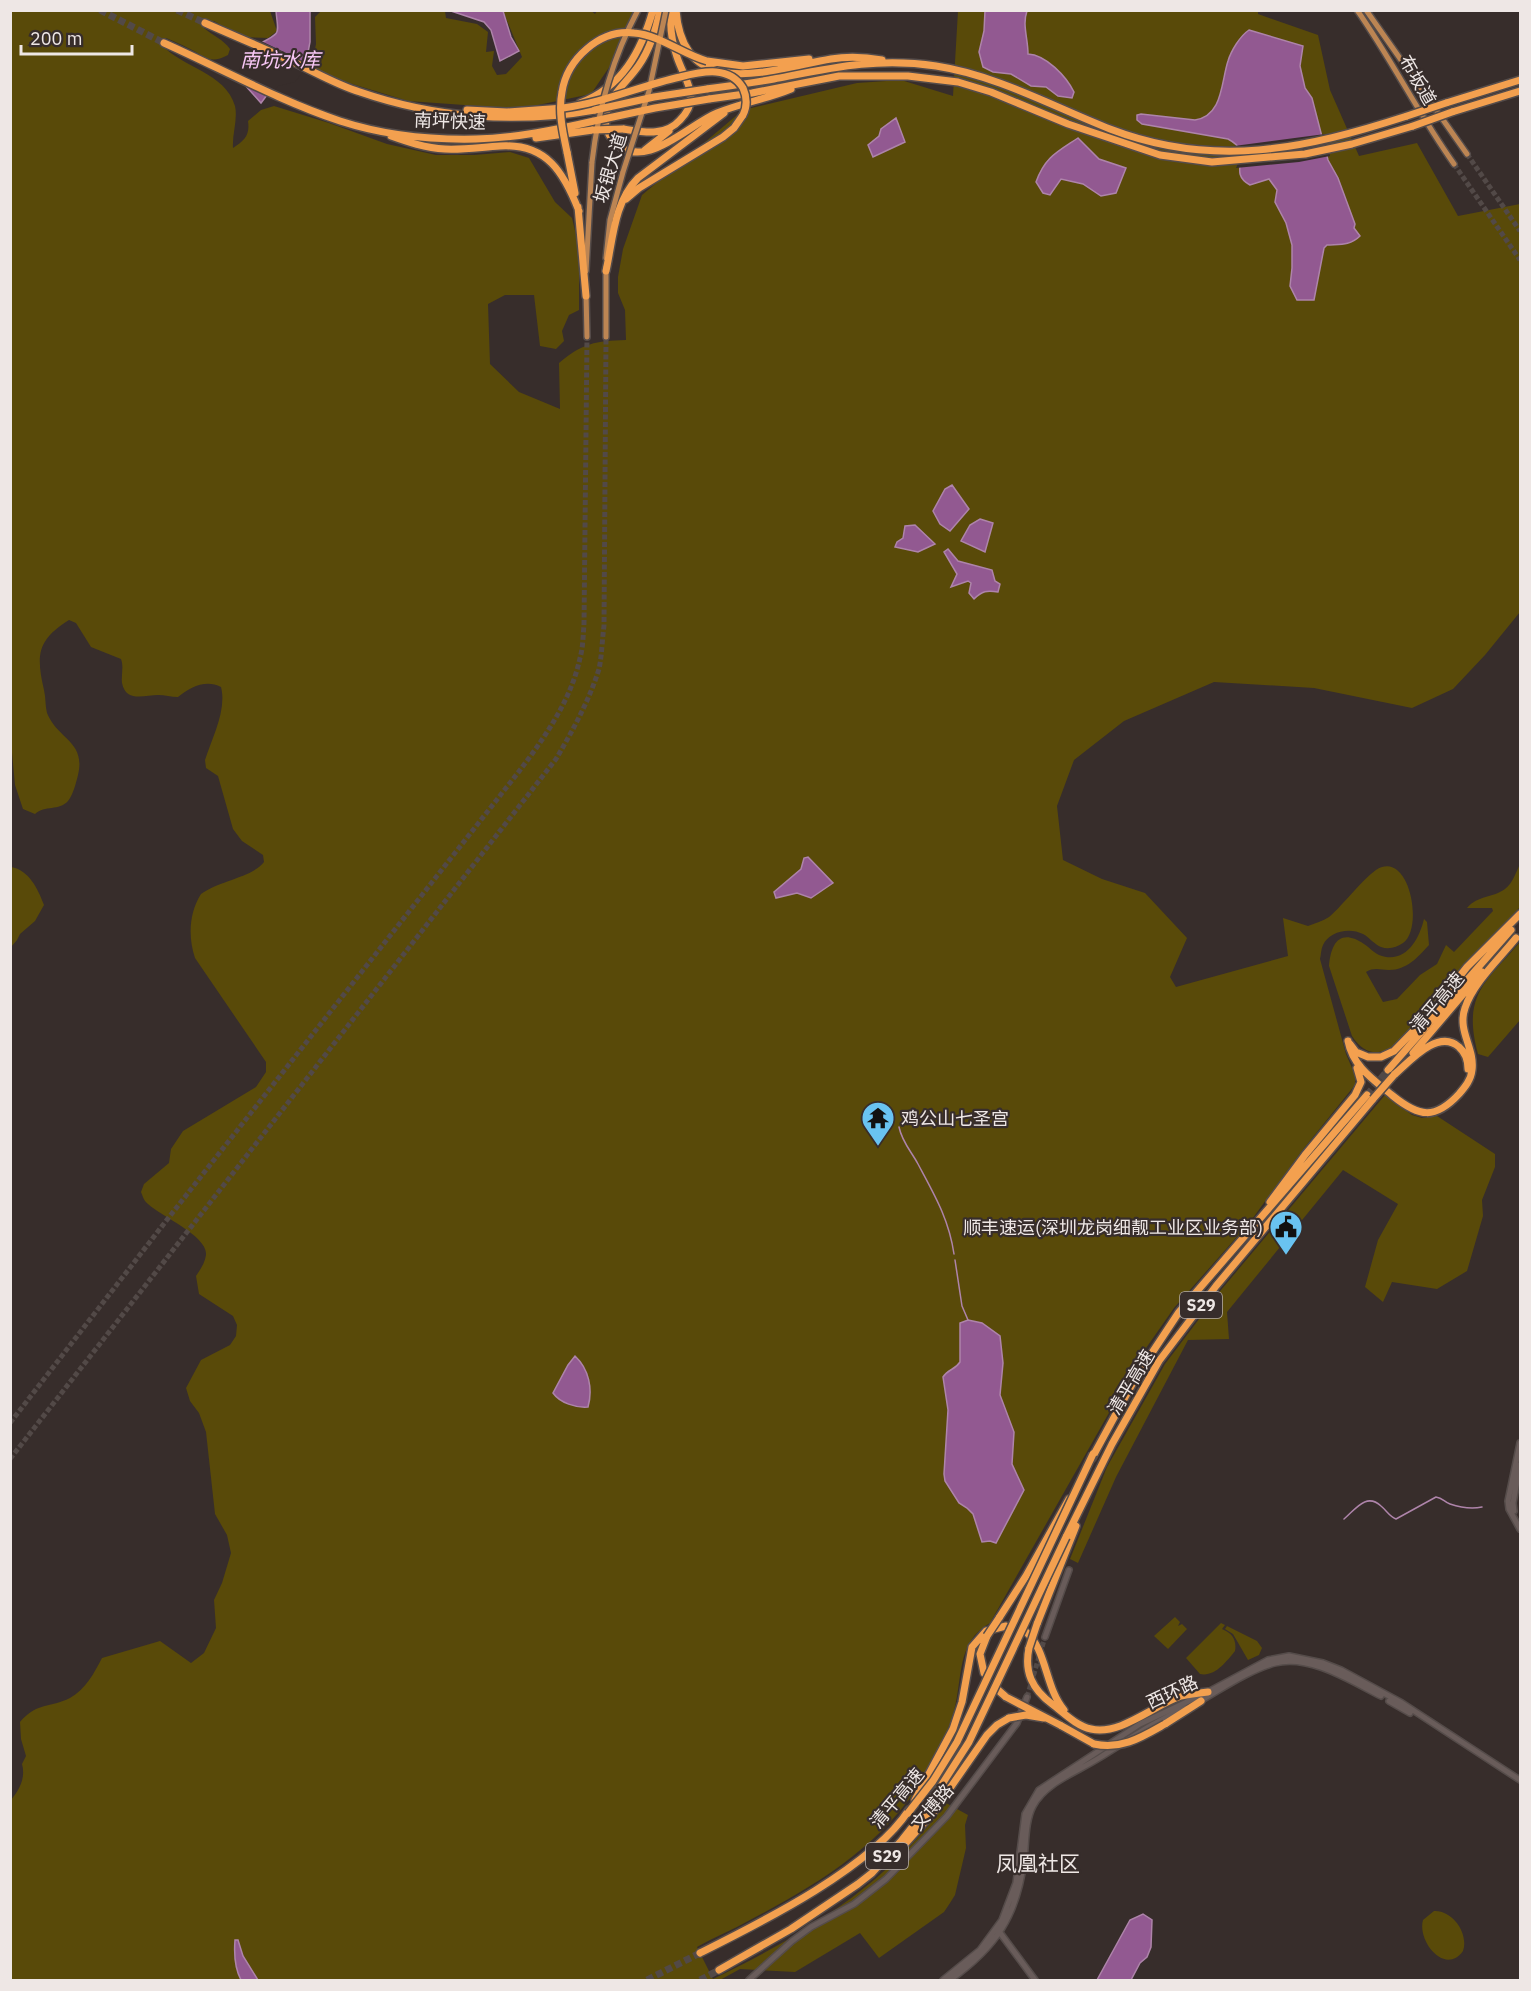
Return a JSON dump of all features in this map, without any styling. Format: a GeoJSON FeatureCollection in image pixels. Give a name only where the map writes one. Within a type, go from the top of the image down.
{"type":"FeatureCollection","features":[{"type":"Feature","properties":{"kind":"highway"},"geometry":{"type":"LineString","coordinates":[[563,108],[593,98],[617,80],[637,53],[653,10]]}},
{"type":"Feature","properties":{"kind":"highway"},"geometry":{"type":"LineString","coordinates":[[660,10],[648,50],[639,66],[611,100],[605,121],[609,134],[617,144],[640,152],[657,148],[707,117],[807,83],[839,76],[908,76],[958,82],[991,92],[1068,124],[1160,155],[1212,162],[1290,157],[1352,144],[1498,98],[1521,93]]}},
{"type":"Feature","properties":{"kind":"highway"},"geometry":{"type":"LineString","coordinates":[[640,152],[657,141],[687,114],[691,103],[690,91],[676,57],[672,40],[671,24],[674,10]]}},
{"type":"Feature","properties":{"kind":"highway"},"geometry":{"type":"LineString","coordinates":[[674,10],[679,35],[685,48],[700,63],[716,70],[732,74],[752,74],[832,59]]}},
{"type":"Feature","properties":{"kind":"highway","name":"南坪快速"},"geometry":{"type":"LineString","coordinates":[[204,23],[358,92],[426,109],[508,118],[553,116],[595,110],[654,97],[775,79],[828,67],[894,61]]}},
{"type":"Feature","properties":{"kind":"highway"},"geometry":{"type":"LineString","coordinates":[[586,296],[579,211],[561,121],[562,92],[578,58],[594,44],[612,35],[636,33],[707,61],[743,66],[858,57],[960,71],[1112,129],[1161,145],[1212,152],[1295,146],[1348,134],[1521,80]]}},
{"type":"Feature","properties":{"kind":"highway","name":"南坪快速"},"geometry":{"type":"LineString","coordinates":[[164,43],[340,121],[426,138],[504,138],[539,133],[655,108],[807,83]]}},
{"type":"Feature","properties":{"kind":"highway"},"geometry":{"type":"LineString","coordinates":[[426,109],[507,112],[563,108],[595,103],[702,72],[716,72],[730,76],[741,86],[746,102],[743,115],[729,132],[639,188],[621,206]]}},
{"type":"Feature","properties":{"kind":"highway"},"geometry":{"type":"LineString","coordinates":[[606,271],[621,206],[626,193],[638,178],[714,120],[738,106]]}},
{"type":"Feature","properties":{"kind":"highway"},"geometry":{"type":"LineString","coordinates":[[504,138],[533,138],[593,130],[623,129],[659,132],[675,125]]}},
{"type":"Feature","properties":{"kind":"highway"},"geometry":{"type":"LineString","coordinates":[[368,128],[432,148],[457,150],[517,146],[535,152],[550,161],[563,175],[579,211]]}},
{"type":"Feature","properties":{"kind":"highway"},"geometry":{"type":"LineString","coordinates":[[1348,1041],[1356,1052],[1368,1057],[1381,1057],[1394,1051],[1430,1014],[1467,967],[1521,914]]}},
{"type":"Feature","properties":{"kind":"highway","name":"清平高速"},"geometry":{"type":"LineString","coordinates":[[719,1970],[773,1940],[844,1895],[872,1873],[925,1810],[969,1742],[1101,1464],[1159,1361],[1185,1325],[1370,1097],[1521,919]]}},
{"type":"Feature","properties":{"kind":"highway"},"geometry":{"type":"LineString","coordinates":[[1350,1052],[1366,1074],[1408,1108],[1426,1113],[1445,1107],[1463,1089],[1472,1072],[1471,1057],[1462,1027],[1462,1016],[1467,1001],[1476,986],[1518,935]]}},
{"type":"Feature","properties":{"kind":"highway","name":"清平高速"},"geometry":{"type":"LineString","coordinates":[[1391,1072],[1518,935]]}},
{"type":"Feature","properties":{"kind":"highway"},"geometry":{"type":"LineString","coordinates":[[1255,1226],[1305,1155],[1358,1091],[1360,1074],[1350,1052],[1348,1041]]}},
{"type":"Feature","properties":{"kind":"highway"},"geometry":{"type":"LineString","coordinates":[[1348,1041],[1354,1054],[1369,1072],[1404,1100],[1419,1108],[1434,1107],[1446,1101],[1465,1078],[1468,1063],[1459,1047],[1442,1042],[1422,1050],[1391,1072]]}},
{"type":"Feature","properties":{"kind":"highway","name":"清平高速"},"geometry":{"type":"LineString","coordinates":[[700,1953],[768,1917],[839,1874],[877,1845],[908,1813],[933,1781],[957,1742],[1094,1454],[1136,1377],[1179,1312],[1370,1097]]}},
{"type":"Feature","properties":{"kind":"highway"},"geometry":{"type":"LineString","coordinates":[[984,1673],[980,1654],[987,1636],[1026,1576],[1094,1454]]}},
{"type":"Feature","properties":{"kind":"highway"},"geometry":{"type":"LineString","coordinates":[[1101,1464],[1066,1548],[1029,1648],[1026,1661],[1031,1681],[1044,1698],[1090,1730],[1112,1729],[1181,1696],[1208,1692]]}},
{"type":"Feature","properties":{"kind":"highway"},"geometry":{"type":"LineString","coordinates":[[908,1813],[953,1729],[962,1702],[972,1647],[986,1631],[1006,1626]]}},
{"type":"Feature","properties":{"kind":"highway"},"geometry":{"type":"LineString","coordinates":[[1025,1631],[1038,1647],[1053,1693],[1070,1717]]}},
{"type":"Feature","properties":{"kind":"highway"},"geometry":{"type":"LineString","coordinates":[[998,1690],[1060,1725]]}},
{"type":"Feature","properties":{"kind":"highway"},"geometry":{"type":"LineString","coordinates":[[872,1873],[899,1851],[920,1829],[987,1735],[1009,1718],[1032,1715],[1049,1719],[1094,1744],[1109,1746],[1129,1743],[1201,1701]]}},
{"type":"Feature","properties":{"kind":"main road","name":"坂银大道"},"geometry":{"type":"LineString","coordinates":[[587,337],[586,296],[592,162],[597,126],[613,68],[638,10]]}},
{"type":"Feature","properties":{"kind":"main road","name":"坂银大道"},"geometry":{"type":"LineString","coordinates":[[606,337],[606,271],[610,220],[649,91],[666,10]]}},
{"type":"Feature","properties":{"kind":"main road","name":"布坂道"},"geometry":{"type":"LineString","coordinates":[[1357,10],[1392,64],[1432,134],[1454,164]]}},
{"type":"Feature","properties":{"kind":"main road","name":"布坂道"},"geometry":{"type":"LineString","coordinates":[[1366,10],[1467,154]]}},
{"type":"Feature","properties":{"kind":"main road"},"geometry":{"type":"LineString","coordinates":[[1521,1443],[1508,1501],[1509,1509],[1521,1528]]}},
{"type":"Feature","properties":{"kind":"main road"},"geometry":{"type":"LineString","coordinates":[[1521,1465],[1512,1505],[1521,1523]]}},
{"type":"Feature","properties":{"kind":"main road"},"geometry":{"type":"LineString","coordinates":[[1045,1637],[1069,1570]]}},
{"type":"Feature","properties":{"kind":"main road","name":"西环路"},"geometry":{"type":"LineString","coordinates":[[943,1980],[975,1956],[999,1931],[1016,1883],[1025,1814],[1039,1790],[1140,1724],[1268,1660],[1280,1656],[1297,1657],[1341,1670],[1402,1703],[1521,1781]]}},
{"type":"Feature","properties":{"kind":"main road","name":"西环路"},"geometry":{"type":"LineString","coordinates":[[950,1980],[978,1959],[1010,1915],[1021,1884],[1029,1815],[1042,1793],[1149,1725],[1275,1663],[1289,1661],[1338,1674],[1390,1701],[1521,1781]]}},
{"type":"Feature","properties":{"kind":"main road","name":"文博路"},"geometry":{"type":"LineString","coordinates":[[749,1980],[792,1941],[811,1927],[854,1904],[886,1879],[946,1816],[1017,1723],[1026,1697]]}},
{"type":"Feature","properties":{"kind":"main road"},"geometry":{"type":"LineString","coordinates":[[999,1931],[1035,1980]]}},
{"type":"Feature","properties":{"kind":"shaded area"},"geometry":{"type":"Polygon","coordinates":[[[590,10],[595,14],[597,11],[633,11],[612,63],[591,94],[519,109],[408,101],[349,83],[319,71],[312,65],[316,44],[315,17],[321,11],[445,11],[446,18],[477,24],[488,32],[486,52],[494,51],[492,66],[497,75],[506,74],[522,57],[503,11],[590,10]]]}},
{"type":"Feature","properties":{"kind":"shaded area"},"geometry":{"type":"Polygon","coordinates":[[[11,11],[270,11],[277,31],[268,38],[240,37],[214,21],[205,23],[204,28],[230,49],[228,55],[222,58],[207,58],[166,38],[161,44],[180,59],[213,78],[230,95],[236,111],[233,148],[246,137],[248,121],[261,110],[274,106],[387,144],[436,155],[510,152],[529,158],[555,202],[572,218],[577,239],[579,310],[569,315],[562,331],[564,341],[556,349],[540,346],[534,295],[505,295],[488,304],[490,364],[519,392],[560,409],[559,363],[575,351],[590,344],[626,340],[625,310],[618,293],[618,277],[623,249],[642,195],[743,110],[857,83],[901,80],[953,96],[958,11],[1258,11],[1258,14],[1318,35],[1330,90],[1359,156],[1417,143],[1458,216],[1520,204],[1520,612],[1485,655],[1453,689],[1412,708],[1314,688],[1214,682],[1124,721],[1074,760],[1057,806],[1063,860],[1102,879],[1145,893],[1187,938],[1170,977],[1176,987],[1288,956],[1283,918],[1308,926],[1327,918],[1370,875],[1382,867],[1392,867],[1407,883],[1413,910],[1412,924],[1409,935],[1403,943],[1393,948],[1376,945],[1363,934],[1352,931],[1330,936],[1323,945],[1320,959],[1346,1054],[1355,1075],[1355,1085],[1301,1152],[1250,1222],[1174,1308],[1144,1351],[990,1623],[971,1640],[966,1650],[957,1699],[949,1726],[913,1794],[874,1838],[827,1875],[744,1924],[697,1947],[713,1979],[779,1945],[841,1906],[870,1883],[923,1832],[946,1803],[968,1815],[965,1825],[966,1848],[955,1895],[944,1912],[879,1958],[860,1933],[795,1972],[740,1969],[720,1980],[11,1980],[10,1801],[21,1784],[22,1764],[26,1756],[21,1739],[20,1722],[38,1708],[63,1701],[76,1694],[89,1680],[102,1658],[160,1641],[191,1663],[204,1653],[216,1628],[214,1600],[231,1553],[227,1535],[215,1514],[206,1432],[186,1388],[201,1360],[230,1345],[236,1336],[237,1325],[233,1316],[199,1294],[196,1276],[206,1255],[205,1248],[200,1241],[148,1204],[141,1192],[144,1184],[169,1163],[171,1149],[183,1131],[256,1087],[266,1072],[266,1062],[195,958],[191,942],[192,917],[201,894],[252,872],[264,862],[263,855],[242,841],[233,829],[218,776],[206,768],[205,760],[222,705],[221,687],[210,684],[198,685],[178,697],[132,696],[127,693],[122,683],[121,659],[91,647],[76,623],[69,620],[50,634],[45,642],[40,667],[47,713],[52,722],[70,741],[78,755],[78,775],[74,789],[64,804],[35,814],[23,809],[15,785],[10,731],[11,11]]]}},
{"type":"Feature","properties":{"kind":"shaded area"},"geometry":{"type":"Polygon","coordinates":[[[1520,864],[1520,907],[1402,1039],[1389,1049],[1375,1052],[1357,1043],[1352,1036],[1329,966],[1332,951],[1338,940],[1349,937],[1356,939],[1379,955],[1396,957],[1409,949],[1419,935],[1424,919],[1427,922],[1429,945],[1416,958],[1401,968],[1375,969],[1366,972],[1383,1002],[1397,999],[1420,975],[1437,964],[1446,945],[1454,952],[1493,911],[1492,908],[1467,908],[1476,901],[1508,887],[1520,864]]]}},
{"type":"Feature","properties":{"kind":"shaded area"},"geometry":{"type":"Polygon","coordinates":[[[11,867],[28,876],[44,905],[35,921],[20,934],[11,947],[11,867]]]}},
{"type":"Feature","properties":{"kind":"shaded area"},"geometry":{"type":"Polygon","coordinates":[[[1520,942],[1520,1020],[1488,1057],[1478,1054],[1473,1017],[1475,1003],[1487,980],[1520,942]]]}},
{"type":"Feature","properties":{"kind":"shaded area"},"geometry":{"type":"Polygon","coordinates":[[[1385,1095],[1412,1115],[1422,1118],[1437,1116],[1495,1154],[1495,1167],[1482,1200],[1483,1216],[1467,1271],[1437,1289],[1392,1282],[1383,1302],[1365,1287],[1378,1240],[1398,1204],[1343,1170],[1227,1312],[1229,1339],[1188,1340],[1116,1477],[1078,1563],[1070,1559],[1107,1467],[1165,1364],[1221,1290],[1385,1095]]]}},
{"type":"Feature","properties":{"kind":"shaded area"},"geometry":{"type":"Polygon","coordinates":[[[1175,1617],[1180,1622],[1178,1626],[1182,1624],[1187,1629],[1168,1649],[1154,1636],[1175,1617]]]}},
{"type":"Feature","properties":{"kind":"shaded area"},"geometry":{"type":"Polygon","coordinates":[[[1221,1623],[1225,1625],[1222,1629],[1233,1637],[1235,1651],[1215,1671],[1200,1674],[1186,1658],[1221,1623]]]}},
{"type":"Feature","properties":{"kind":"shaded area"},"geometry":{"type":"Polygon","coordinates":[[[1227,1626],[1257,1641],[1262,1648],[1259,1655],[1248,1660],[1233,1634],[1225,1629],[1227,1626]]]}},
{"type":"Feature","properties":{"kind":"shaded area"},"geometry":{"type":"Polygon","coordinates":[[[1434,1911],[1447,1914],[1458,1924],[1464,1937],[1464,1944],[1463,1951],[1456,1958],[1448,1960],[1441,1958],[1428,1946],[1422,1928],[1423,1920],[1434,1911]]]}},
{"type":"Feature","properties":{"kind":"water","name":"南坑水库"},"geometry":{"type":"Polygon","coordinates":[[[276,11],[310,11],[310,42],[306,63],[276,83],[261,103],[243,83],[257,57],[261,43],[277,32],[276,11]]]}},
{"type":"Feature","properties":{"kind":"water"},"geometry":{"type":"Polygon","coordinates":[[[451,11],[503,11],[511,37],[519,51],[500,61],[491,30],[484,22],[451,11]]]}},
{"type":"Feature","properties":{"kind":"water"},"geometry":{"type":"Polygon","coordinates":[[[985,11],[1027,11],[1025,27],[1028,54],[1042,58],[1061,73],[1074,92],[1072,98],[1058,96],[1046,87],[1031,86],[1011,74],[993,72],[983,67],[979,52],[984,31],[985,11]]]}},
{"type":"Feature","properties":{"kind":"water"},"geometry":{"type":"Polygon","coordinates":[[[1249,30],[1303,46],[1300,66],[1305,88],[1312,98],[1328,160],[1338,178],[1355,224],[1354,228],[1360,236],[1348,243],[1327,245],[1324,248],[1314,300],[1297,300],[1290,286],[1292,245],[1286,223],[1275,202],[1277,190],[1269,179],[1250,185],[1243,180],[1240,174],[1240,151],[1236,145],[1228,139],[1142,124],[1137,120],[1137,115],[1141,114],[1195,120],[1211,112],[1219,97],[1231,53],[1249,30]]]}},
{"type":"Feature","properties":{"kind":"water"},"geometry":{"type":"Polygon","coordinates":[[[896,118],[905,142],[873,157],[868,145],[879,136],[881,129],[896,118]]]}},
{"type":"Feature","properties":{"kind":"water"},"geometry":{"type":"Polygon","coordinates":[[[1078,138],[1099,159],[1126,168],[1116,193],[1101,196],[1083,184],[1061,179],[1050,195],[1043,193],[1036,182],[1043,167],[1052,156],[1078,138]]]}},
{"type":"Feature","properties":{"kind":"water"},"geometry":{"type":"Polygon","coordinates":[[[952,485],[969,509],[950,531],[940,524],[933,511],[945,489],[952,485]]]}},
{"type":"Feature","properties":{"kind":"water"},"geometry":{"type":"Polygon","coordinates":[[[980,519],[993,523],[985,552],[961,541],[970,525],[980,519]]]}},
{"type":"Feature","properties":{"kind":"water"},"geometry":{"type":"Polygon","coordinates":[[[915,525],[935,544],[918,552],[895,547],[897,542],[903,538],[905,526],[915,525]]]}},
{"type":"Feature","properties":{"kind":"water"},"geometry":{"type":"Polygon","coordinates":[[[948,549],[958,561],[992,570],[995,581],[1000,584],[998,592],[985,592],[974,599],[969,593],[971,583],[968,581],[951,587],[957,574],[944,552],[948,549]]]}},
{"type":"Feature","properties":{"kind":"water"},"geometry":{"type":"Polygon","coordinates":[[[808,857],[833,883],[811,898],[797,893],[776,898],[774,892],[801,869],[804,858],[808,857]]]}},
{"type":"Feature","properties":{"kind":"water"},"geometry":{"type":"Polygon","coordinates":[[[968,1320],[982,1323],[1000,1336],[1003,1363],[1000,1395],[1014,1432],[1012,1464],[1024,1490],[996,1543],[982,1542],[973,1514],[959,1503],[945,1481],[944,1474],[948,1410],[943,1377],[960,1362],[960,1323],[968,1320]]]}},
{"type":"Feature","properties":{"kind":"water"},"geometry":{"type":"Polygon","coordinates":[[[575,1356],[584,1367],[589,1380],[588,1407],[569,1404],[560,1400],[553,1393],[575,1356]]]}},
{"type":"Feature","properties":{"kind":"water"},"geometry":{"type":"Polygon","coordinates":[[[1143,1914],[1152,1920],[1151,1947],[1131,1980],[1097,1980],[1130,1920],[1143,1914]]]}},
{"type":"Feature","properties":{"kind":"water"},"geometry":{"type":"Polygon","coordinates":[[[235,1940],[238,1940],[243,1956],[258,1980],[241,1980],[235,1961],[235,1940]]]}},
{"type":"Feature","properties":{"kind":"pier"},"geometry":{"type":"Polygon","coordinates":[[[259,40],[309,64],[295,82],[278,86],[269,97],[240,83],[237,72],[254,55],[259,40]]]}},
{"type":"Feature","properties":{"kind":"pier"},"geometry":{"type":"Polygon","coordinates":[[[1325,134],[1330,156],[1299,162],[1236,168],[1240,159],[1234,146],[1325,134]]]}},
{"type":"Feature","properties":{"kind":"waterway"},"geometry":{"type":"LineString","coordinates":[[899,1127],[904,1142],[940,1207],[949,1229],[954,1254]]}},
{"type":"Feature","properties":{"kind":"waterway"},"geometry":{"type":"LineString","coordinates":[[955,1260],[962,1306],[968,1320]]}},
{"type":"Feature","properties":{"kind":"waterway"},"geometry":{"type":"LineString","coordinates":[[1344,1519],[1361,1504],[1370,1501],[1376,1502],[1396,1519],[1436,1497],[1457,1506],[1482,1507]]}},
{"type":"Feature","properties":{"kind":"tunnel"},"geometry":{"type":"LineString","coordinates":[[100,10],[164,43]]}},
{"type":"Feature","properties":{"kind":"tunnel"},"geometry":{"type":"LineString","coordinates":[[177,10],[205,23]]}},
{"type":"Feature","properties":{"kind":"tunnel"},"geometry":{"type":"LineString","coordinates":[[1467,154],[1520,231]]}},
{"type":"Feature","properties":{"kind":"tunnel"},"geometry":{"type":"LineString","coordinates":[[1454,164],[1520,260]]}},
{"type":"Feature","properties":{"kind":"tunnel"},"geometry":{"type":"LineString","coordinates":[[10,1423],[517,774],[546,734],[563,705],[576,674],[584,625],[587,337]]}},
{"type":"Feature","properties":{"kind":"tunnel"},"geometry":{"type":"LineString","coordinates":[[10,1459],[556,759],[574,726],[599,669],[604,626],[606,337]]}},
{"type":"Feature","properties":{"kind":"tunnel"},"geometry":{"type":"LineString","coordinates":[[1367,1095],[1388,1070]]}},
{"type":"Feature","properties":{"kind":"tunnel"},"geometry":{"type":"LineString","coordinates":[[1027,1697],[1045,1637]]}},
{"type":"Feature","properties":{"kind":"tunnel"},"geometry":{"type":"LineString","coordinates":[[647,1980],[700,1953]]}},
{"type":"Feature","properties":{"kind":"tunnel"},"geometry":{"type":"LineString","coordinates":[[700,1980],[719,1970]]}},
{"type":"Feature","properties":{"kind":"place","name":"鸡公山七圣宫"},"geometry":{"type":"Point","coordinates":[878,1147]}},
{"type":"Feature","properties":{"kind":"place","name":"顺丰速运(深圳龙岗细靓工业区业务部)"},"geometry":{"type":"Point","coordinates":[1286,1256]}},
{"type":"Feature","properties":{"kind":"district","name":"凤凰社区"},"geometry":{"type":"Point","coordinates":[1038,1863]}}]}
